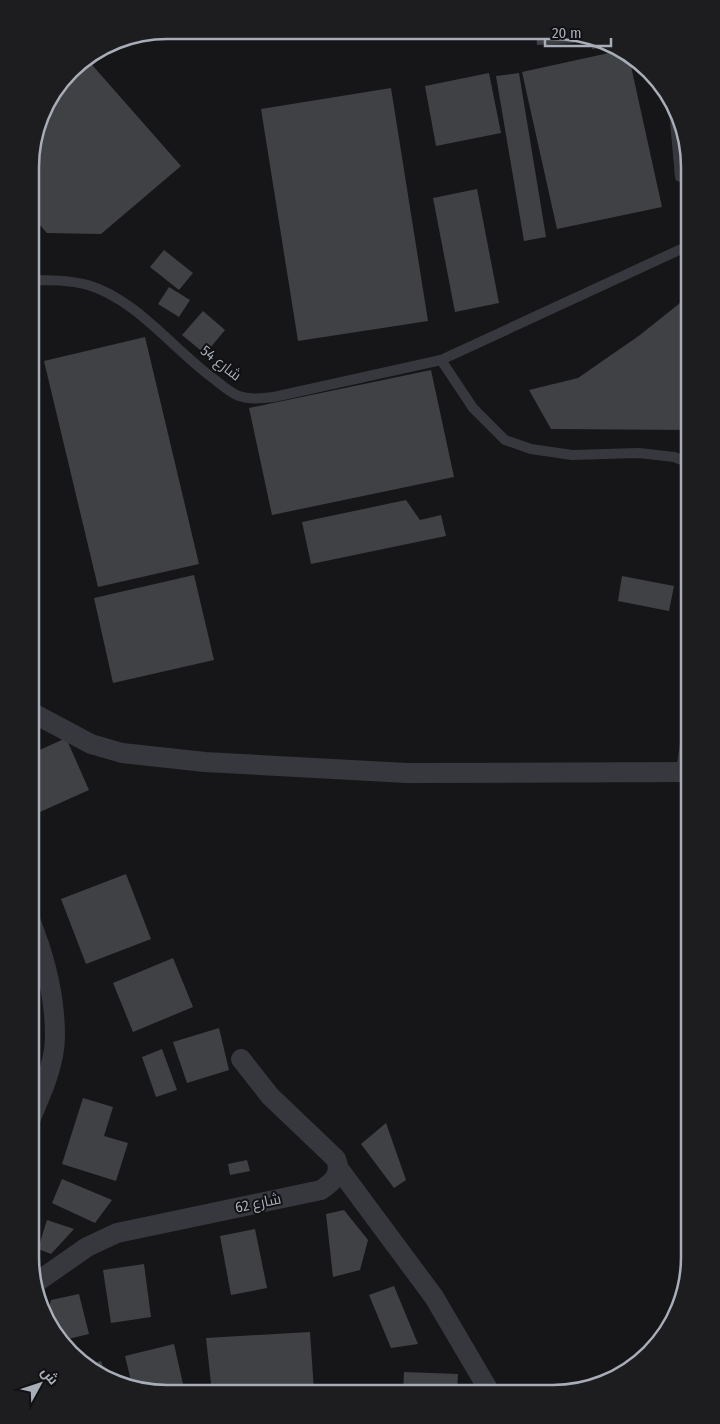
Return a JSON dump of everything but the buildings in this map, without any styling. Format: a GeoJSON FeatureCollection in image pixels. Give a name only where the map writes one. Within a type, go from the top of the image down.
{"type":"FeatureCollection","features":[{"type":"Feature","properties":{"kind":"street"},"geometry":{"type":"LineString","coordinates":[[39,717],[91,744],[122,753],[198,761],[407,774],[681,771]]}},
{"type":"Feature","properties":{"kind":"street"},"geometry":{"type":"LineString","coordinates":[[39,945],[46,964],[55,1037],[39,1099]]}},
{"type":"Feature","properties":{"kind":"street"},"geometry":{"type":"LineString","coordinates":[[241,1059],[270,1096],[336,1159],[339,1169],[434,1296],[486,1385]]}},
{"type":"Feature","properties":{"kind":"street","name":"شارع 62"},"geometry":{"type":"LineString","coordinates":[[41,1280],[101,1239],[144,1226],[321,1190],[337,1176],[339,1169]]}},
{"type":"Feature","properties":{"kind":"lane"},"geometry":{"type":"LineString","coordinates":[[676,131],[680,177]]}},
{"type":"Feature","properties":{"kind":"lane","name":"شارع 54"},"geometry":{"type":"LineString","coordinates":[[39,280],[62,280],[90,286],[111,296],[146,319],[210,376],[237,395],[249,398],[274,397],[441,360],[681,249]]}},
{"type":"Feature","properties":{"kind":"lane"},"geometry":{"type":"LineString","coordinates":[[441,360],[473,408],[505,440],[531,449],[572,455],[639,453],[674,457],[681,460]]}}]}
